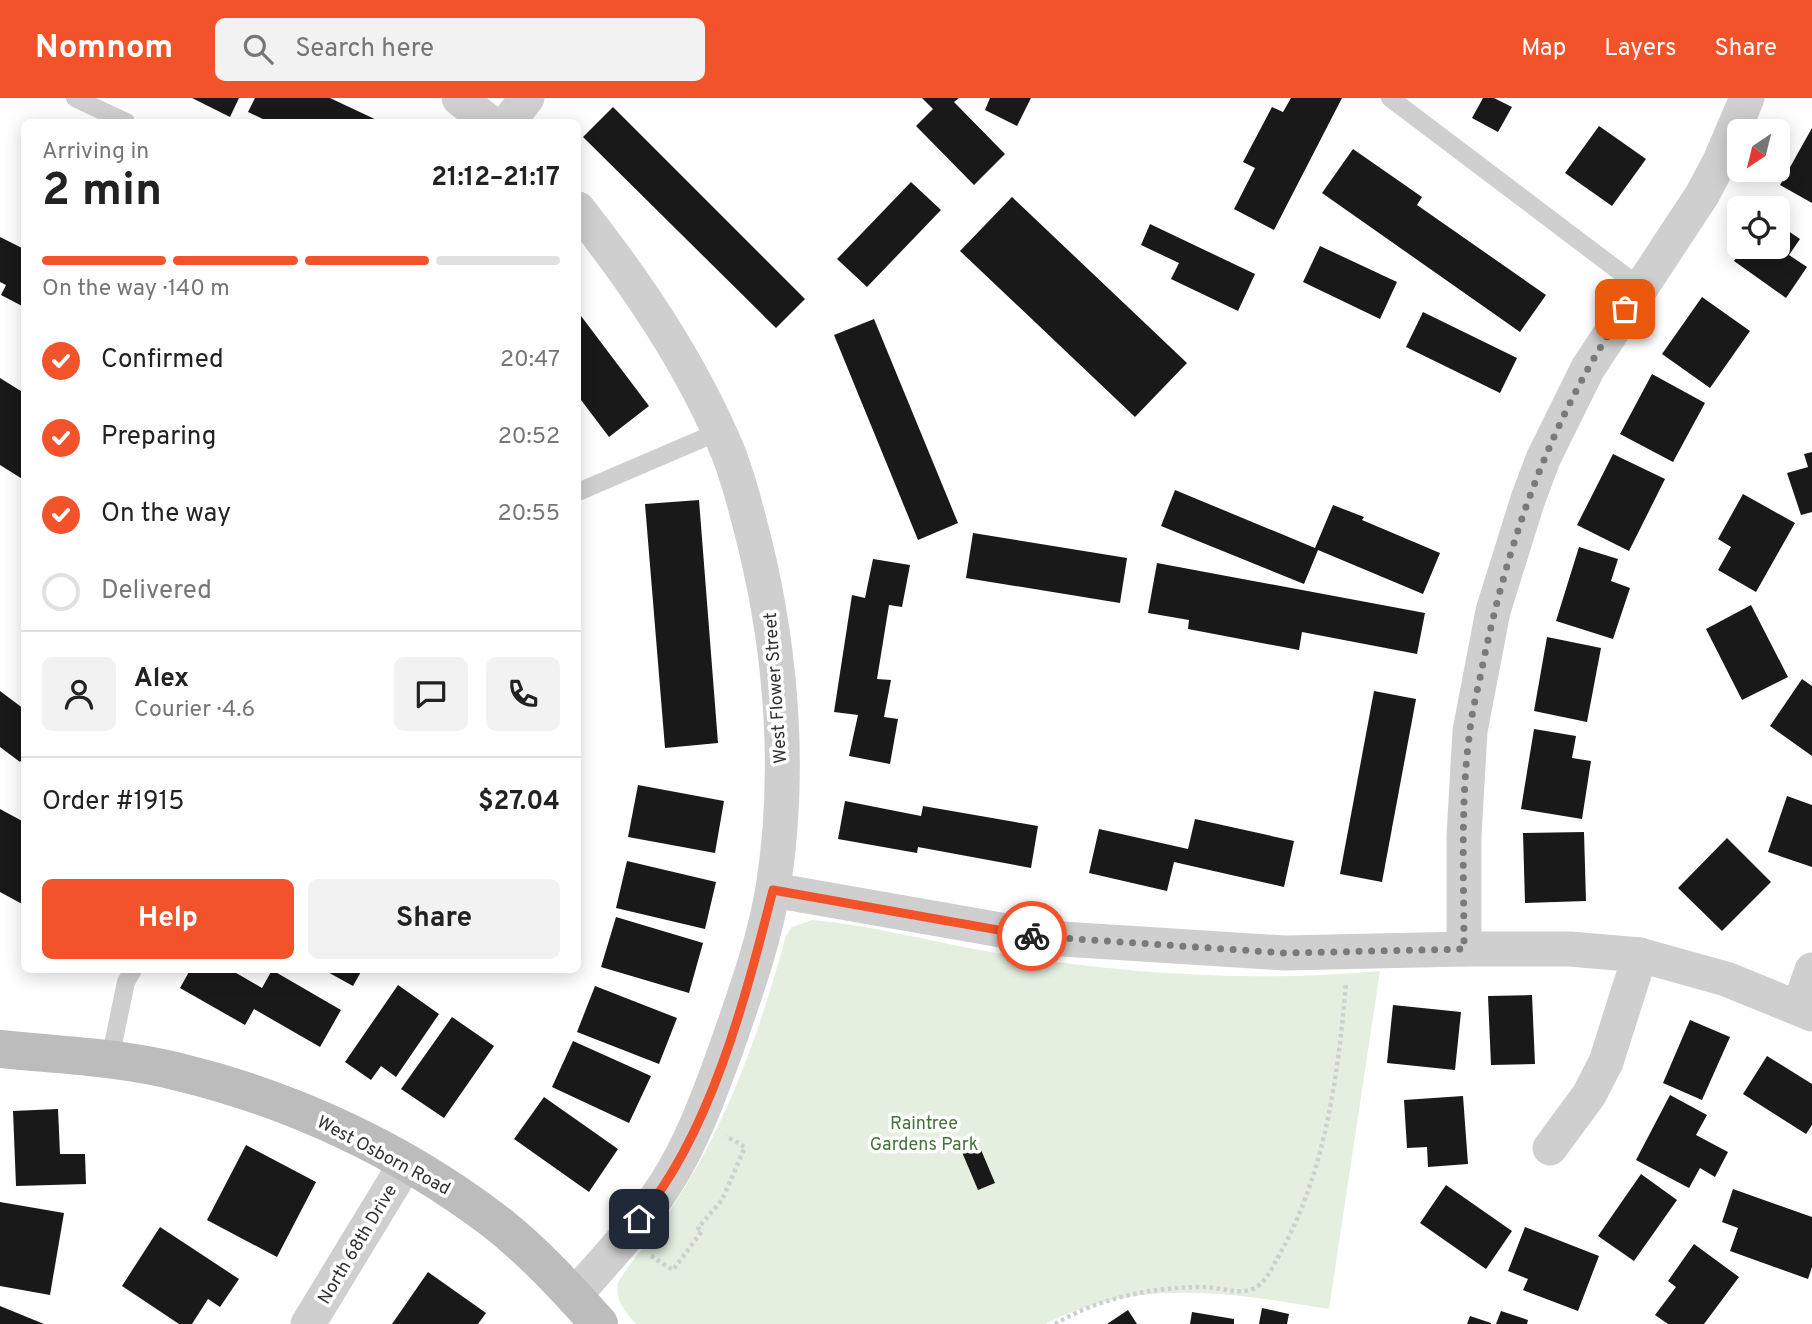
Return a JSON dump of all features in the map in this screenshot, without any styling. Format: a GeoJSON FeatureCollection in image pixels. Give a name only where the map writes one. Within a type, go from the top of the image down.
{"type":"FeatureCollection","features":[{"type":"Feature","properties":{"kind":"street"},"geometry":{"type":"LineString","coordinates":[[459,98],[485,119]]}},
{"type":"Feature","properties":{"kind":"street"},"geometry":{"type":"LineString","coordinates":[[510,119],[527,98]]}},
{"type":"Feature","properties":{"kind":"street"},"geometry":{"type":"LineString","coordinates":[[1464,949],[1464,836],[1469,731],[1493,611],[1528,499],[1543,459],[1588,368],[1702,195],[1747,98]]}},
{"type":"Feature","properties":{"kind":"street","name":"West Flower Street"},"geometry":{"type":"LineString","coordinates":[[574,1296],[653,1202],[699,1121],[748,986],[773,890],[781,803],[782,728],[769,604],[745,504],[728,454],[654,310],[581,213]]}},
{"type":"Feature","properties":{"kind":"street"},"geometry":{"type":"LineString","coordinates":[[773,890],[1047,938],[1285,953],[1570,949],[1640,956],[1726,978],[1806,1010],[1812,970]]}},
{"type":"Feature","properties":{"kind":"street"},"geometry":{"type":"LineString","coordinates":[[1550,1148],[1588,1095],[1606,1062],[1640,956]]}},
{"type":"Feature","properties":{"kind":"street","name":"West Osborn Road"},"geometry":{"type":"LineString","coordinates":[[0,1049],[110,1059],[178,1071],[261,1096],[335,1125],[406,1163],[495,1222],[538,1260],[599,1324]]}},
{"type":"Feature","properties":{"kind":"street","name":"North 68th Drive"},"geometry":{"type":"LineString","coordinates":[[308,1324],[406,1163]]}},
{"type":"Feature","properties":{"kind":"lane"},"geometry":{"type":"LineString","coordinates":[[75,98],[120,119]]}},
{"type":"Feature","properties":{"kind":"lane"},"geometry":{"type":"LineString","coordinates":[[1390,98],[1640,287]]}},
{"type":"Feature","properties":{"kind":"lane"},"geometry":{"type":"LineString","coordinates":[[581,491],[718,432]]}},
{"type":"Feature","properties":{"kind":"lane"},"geometry":{"type":"LineString","coordinates":[[110,1059],[127,982],[132,973]]}},
{"type":"Feature","properties":{"kind":"path"},"geometry":{"type":"LineString","coordinates":[[1055,1324],[1072,1314],[1116,1298],[1185,1288],[1242,1291],[1253,1289],[1267,1276],[1298,1219],[1314,1174],[1330,1111],[1342,1038],[1347,974]]}},
{"type":"Feature","properties":{"kind":"path"},"geometry":{"type":"LineString","coordinates":[[625,1237],[673,1270],[702,1231],[698,1228],[722,1200],[745,1147],[717,1131]]}},
{"type":"Feature","properties":{"kind":"green space","name":"Raintree Gardens Park"},"geometry":{"type":"Polygon","coordinates":[[[812,920],[1039,960],[1136,971],[1283,976],[1380,971],[1329,1309],[1257,1298],[1186,1293],[1150,1294],[1115,1300],[1081,1309],[1046,1324],[636,1324],[621,1305],[618,1282],[671,1209],[725,1111],[753,1042],[786,935],[792,927],[812,920]]]}},
{"type":"Feature","properties":{"kind":"building"},"geometry":{"type":"Polygon","coordinates":[[[192,98],[239,98],[230,117],[192,98]]]}},
{"type":"Feature","properties":{"kind":"building"},"geometry":{"type":"Polygon","coordinates":[[[255,98],[330,98],[375,119],[263,119],[248,112],[255,98]]]}},
{"type":"Feature","properties":{"kind":"building"},"geometry":{"type":"Polygon","coordinates":[[[922,98],[959,98],[954,102],[1005,154],[974,185],[916,126],[933,109],[922,98]]]}},
{"type":"Feature","properties":{"kind":"building"},"geometry":{"type":"Polygon","coordinates":[[[990,98],[1031,98],[1017,126],[985,110],[990,98]]]}},
{"type":"Feature","properties":{"kind":"building"},"geometry":{"type":"Polygon","coordinates":[[[1291,98],[1342,98],[1274,230],[1234,209],[1255,168],[1243,162],[1272,107],[1283,112],[1291,98]]]}},
{"type":"Feature","properties":{"kind":"building"},"geometry":{"type":"Polygon","coordinates":[[[1483,98],[1494,98],[1512,107],[1498,132],[1472,118],[1483,98]]]}},
{"type":"Feature","properties":{"kind":"building"},"geometry":{"type":"Polygon","coordinates":[[[613,107],[805,299],[776,328],[583,137],[613,107]]]}},
{"type":"Feature","properties":{"kind":"building"},"geometry":{"type":"Polygon","coordinates":[[[1599,126],[1646,159],[1612,206],[1565,173],[1599,126]]]}},
{"type":"Feature","properties":{"kind":"building"},"geometry":{"type":"Polygon","coordinates":[[[1812,128],[1812,203],[1780,185],[1782,182],[1790,182],[1790,167],[1812,128]]]}},
{"type":"Feature","properties":{"kind":"building"},"geometry":{"type":"Polygon","coordinates":[[[1353,149],[1422,197],[1417,205],[1546,295],[1520,332],[1322,193],[1353,149]]]}},
{"type":"Feature","properties":{"kind":"building"},"geometry":{"type":"Polygon","coordinates":[[[911,182],[941,210],[867,287],[837,259],[911,182]]]}},
{"type":"Feature","properties":{"kind":"building"},"geometry":{"type":"Polygon","coordinates":[[[1012,197],[1187,363],[1135,417],[960,251],[1012,197]]]}},
{"type":"Feature","properties":{"kind":"building"},"geometry":{"type":"Polygon","coordinates":[[[1150,224],[1255,274],[1238,311],[1171,279],[1179,263],[1141,245],[1150,224]]]}},
{"type":"Feature","properties":{"kind":"building"},"geometry":{"type":"Polygon","coordinates":[[[1790,232],[1800,239],[1790,254],[1790,232]]]}},
{"type":"Feature","properties":{"kind":"building"},"geometry":{"type":"Polygon","coordinates":[[[0,237],[21,248],[21,305],[1,295],[6,285],[0,282],[0,237]]]}},
{"type":"Feature","properties":{"kind":"building"},"geometry":{"type":"Polygon","coordinates":[[[1320,246],[1397,282],[1380,319],[1303,282],[1320,246]]]}},
{"type":"Feature","properties":{"kind":"building"},"geometry":{"type":"Polygon","coordinates":[[[1790,256],[1807,267],[1786,298],[1734,261],[1790,259],[1790,256]]]}},
{"type":"Feature","properties":{"kind":"building"},"geometry":{"type":"Polygon","coordinates":[[[1702,297],[1750,331],[1710,388],[1662,354],[1702,297]]]}},
{"type":"Feature","properties":{"kind":"building"},"geometry":{"type":"Polygon","coordinates":[[[1423,312],[1517,358],[1500,393],[1406,347],[1423,312]]]}},
{"type":"Feature","properties":{"kind":"building"},"geometry":{"type":"Polygon","coordinates":[[[581,316],[649,406],[609,437],[581,400],[581,316]]]}},
{"type":"Feature","properties":{"kind":"building"},"geometry":{"type":"Polygon","coordinates":[[[874,319],[958,523],[918,540],[834,335],[874,319]]]}},
{"type":"Feature","properties":{"kind":"building"},"geometry":{"type":"Polygon","coordinates":[[[1652,374],[1705,403],[1673,462],[1620,434],[1652,374]]]}},
{"type":"Feature","properties":{"kind":"building"},"geometry":{"type":"Polygon","coordinates":[[[0,378],[21,391],[21,478],[0,465],[0,378]]]}},
{"type":"Feature","properties":{"kind":"building"},"geometry":{"type":"Polygon","coordinates":[[[1812,452],[1812,512],[1801,515],[1787,473],[1808,467],[1804,454],[1812,452]]]}},
{"type":"Feature","properties":{"kind":"building"},"geometry":{"type":"Polygon","coordinates":[[[1613,454],[1665,479],[1629,551],[1577,525],[1613,454]]]}},
{"type":"Feature","properties":{"kind":"building"},"geometry":{"type":"Polygon","coordinates":[[[1175,490],[1315,548],[1333,505],[1440,553],[1423,594],[1318,550],[1304,584],[1161,526],[1175,490]]]}},
{"type":"Feature","properties":{"kind":"building"},"geometry":{"type":"Polygon","coordinates":[[[1743,494],[1795,523],[1756,592],[1718,570],[1731,547],[1718,539],[1743,494]]]}},
{"type":"Feature","properties":{"kind":"building"},"geometry":{"type":"Polygon","coordinates":[[[699,500],[718,743],[665,748],[645,504],[699,500]]]}},
{"type":"Feature","properties":{"kind":"building"},"geometry":{"type":"Polygon","coordinates":[[[973,533],[1127,558],[1120,603],[966,578],[973,533]]]}},
{"type":"Feature","properties":{"kind":"building"},"geometry":{"type":"Polygon","coordinates":[[[1579,547],[1618,559],[1611,581],[1630,588],[1613,639],[1556,621],[1579,547]]]}},
{"type":"Feature","properties":{"kind":"building"},"geometry":{"type":"Polygon","coordinates":[[[873,559],[910,565],[902,607],[889,605],[877,679],[891,680],[884,717],[898,719],[890,764],[849,756],[858,715],[834,712],[852,595],[865,598],[873,559]]]}},
{"type":"Feature","properties":{"kind":"building"},"geometry":{"type":"Polygon","coordinates":[[[1157,563],[1425,613],[1417,654],[1302,632],[1299,650],[1188,629],[1189,620],[1148,613],[1157,563]]]}},
{"type":"Feature","properties":{"kind":"building"},"geometry":{"type":"Polygon","coordinates":[[[1751,605],[1788,677],[1742,700],[1706,629],[1751,605]]]}},
{"type":"Feature","properties":{"kind":"building"},"geometry":{"type":"Polygon","coordinates":[[[1547,637],[1601,648],[1587,722],[1534,711],[1547,637]]]}},
{"type":"Feature","properties":{"kind":"building"},"geometry":{"type":"Polygon","coordinates":[[[1802,679],[1812,686],[1812,756],[1770,726],[1802,679]]]}},
{"type":"Feature","properties":{"kind":"building"},"geometry":{"type":"Polygon","coordinates":[[[0,691],[21,707],[20,762],[0,747],[0,691]]]}},
{"type":"Feature","properties":{"kind":"building"},"geometry":{"type":"Polygon","coordinates":[[[1374,691],[1416,699],[1382,882],[1340,874],[1374,691]]]}},
{"type":"Feature","properties":{"kind":"building"},"geometry":{"type":"Polygon","coordinates":[[[1534,729],[1576,736],[1572,758],[1591,761],[1582,819],[1521,809],[1534,729]]]}},
{"type":"Feature","properties":{"kind":"building"},"geometry":{"type":"Polygon","coordinates":[[[638,785],[724,801],[715,853],[628,837],[638,785]]]}},
{"type":"Feature","properties":{"kind":"building"},"geometry":{"type":"Polygon","coordinates":[[[1787,796],[1812,805],[1812,867],[1768,852],[1787,796]]]}},
{"type":"Feature","properties":{"kind":"building"},"geometry":{"type":"Polygon","coordinates":[[[845,801],[921,816],[923,806],[1038,826],[1031,868],[918,847],[917,853],[838,839],[845,801]]]}},
{"type":"Feature","properties":{"kind":"building"},"geometry":{"type":"Polygon","coordinates":[[[0,809],[21,820],[21,903],[0,892],[0,809]]]}},
{"type":"Feature","properties":{"kind":"building"},"geometry":{"type":"Polygon","coordinates":[[[1195,819],[1294,841],[1284,887],[1174,862],[1167,891],[1089,873],[1099,829],[1188,849],[1195,819]]]}},
{"type":"Feature","properties":{"kind":"building"},"geometry":{"type":"Polygon","coordinates":[[[1584,832],[1586,901],[1525,903],[1523,833],[1584,832]]]}},
{"type":"Feature","properties":{"kind":"building"},"geometry":{"type":"Polygon","coordinates":[[[1727,838],[1771,882],[1722,931],[1678,888],[1727,838]]]}},
{"type":"Feature","properties":{"kind":"building"},"geometry":{"type":"Polygon","coordinates":[[[627,861],[716,882],[705,929],[616,908],[627,861]]]}},
{"type":"Feature","properties":{"kind":"building"},"geometry":{"type":"Polygon","coordinates":[[[616,917],[703,943],[689,993],[601,967],[616,917]]]}},
{"type":"Feature","properties":{"kind":"building"},"geometry":{"type":"Polygon","coordinates":[[[188,973],[236,973],[262,988],[270,973],[277,973],[341,1010],[320,1047],[254,1009],[245,1025],[180,988],[188,973]]]}},
{"type":"Feature","properties":{"kind":"building"},"geometry":{"type":"Polygon","coordinates":[[[329,973],[360,973],[353,986],[329,973]]]}},
{"type":"Feature","properties":{"kind":"building"},"geometry":{"type":"Polygon","coordinates":[[[398,985],[439,1014],[396,1077],[381,1066],[371,1080],[345,1062],[398,985]]]}},
{"type":"Feature","properties":{"kind":"building"},"geometry":{"type":"Polygon","coordinates":[[[595,986],[677,1018],[659,1064],[577,1032],[595,986]]]}},
{"type":"Feature","properties":{"kind":"building"},"geometry":{"type":"Polygon","coordinates":[[[1532,995],[1535,1064],[1491,1065],[1488,996],[1532,995]]]}},
{"type":"Feature","properties":{"kind":"building"},"geometry":{"type":"Polygon","coordinates":[[[1393,1005],[1461,1012],[1455,1070],[1387,1063],[1393,1005]]]}},
{"type":"Feature","properties":{"kind":"building"},"geometry":{"type":"Polygon","coordinates":[[[452,1017],[494,1046],[444,1118],[401,1089],[452,1017]]]}},
{"type":"Feature","properties":{"kind":"building"},"geometry":{"type":"Polygon","coordinates":[[[1690,1020],[1730,1037],[1702,1100],[1663,1083],[1690,1020]]]}},
{"type":"Feature","properties":{"kind":"building"},"geometry":{"type":"Polygon","coordinates":[[[573,1041],[651,1076],[629,1123],[552,1087],[573,1041]]]}},
{"type":"Feature","properties":{"kind":"building"},"geometry":{"type":"Polygon","coordinates":[[[1767,1056],[1812,1084],[1812,1125],[1806,1134],[1743,1094],[1767,1056]]]}},
{"type":"Feature","properties":{"kind":"building"},"geometry":{"type":"Polygon","coordinates":[[[1670,1095],[1707,1115],[1696,1135],[1728,1152],[1715,1177],[1700,1168],[1689,1188],[1636,1160],[1670,1095]]]}},
{"type":"Feature","properties":{"kind":"building"},"geometry":{"type":"Polygon","coordinates":[[[1463,1096],[1468,1164],[1428,1167],[1427,1147],[1407,1148],[1404,1100],[1463,1096]]]}},
{"type":"Feature","properties":{"kind":"building"},"geometry":{"type":"Polygon","coordinates":[[[544,1097],[618,1149],[589,1192],[514,1139],[544,1097]]]}},
{"type":"Feature","properties":{"kind":"building"},"geometry":{"type":"Polygon","coordinates":[[[58,1109],[60,1154],[85,1154],[86,1184],[16,1186],[13,1111],[58,1109]]]}},
{"type":"Feature","properties":{"kind":"building"},"geometry":{"type":"Polygon","coordinates":[[[976,1138],[995,1183],[978,1190],[959,1145],[976,1138]]]}},
{"type":"Feature","properties":{"kind":"building"},"geometry":{"type":"Polygon","coordinates":[[[246,1145],[316,1182],[277,1257],[207,1220],[246,1145]]]}},
{"type":"Feature","properties":{"kind":"building"},"geometry":{"type":"Polygon","coordinates":[[[1641,1174],[1677,1200],[1634,1261],[1598,1236],[1641,1174]]]}},
{"type":"Feature","properties":{"kind":"building"},"geometry":{"type":"Polygon","coordinates":[[[1446,1185],[1512,1231],[1486,1269],[1420,1223],[1446,1185]]]}},
{"type":"Feature","properties":{"kind":"building"},"geometry":{"type":"Polygon","coordinates":[[[1733,1189],[1812,1217],[1812,1267],[1808,1279],[1730,1251],[1738,1228],[1722,1222],[1733,1189]]]}},
{"type":"Feature","properties":{"kind":"building"},"geometry":{"type":"Polygon","coordinates":[[[0,1202],[64,1213],[50,1295],[0,1286],[0,1202]]]}},
{"type":"Feature","properties":{"kind":"building"},"geometry":{"type":"Polygon","coordinates":[[[160,1227],[239,1279],[220,1307],[208,1299],[192,1324],[179,1324],[122,1286],[160,1227]]]}},
{"type":"Feature","properties":{"kind":"building"},"geometry":{"type":"Polygon","coordinates":[[[1525,1227],[1599,1256],[1578,1311],[1523,1290],[1528,1279],[1508,1271],[1525,1227]]]}},
{"type":"Feature","properties":{"kind":"building"},"geometry":{"type":"Polygon","coordinates":[[[1694,1244],[1739,1277],[1704,1324],[1668,1324],[1655,1315],[1676,1287],[1668,1281],[1694,1244]]]}},
{"type":"Feature","properties":{"kind":"building"},"geometry":{"type":"Polygon","coordinates":[[[428,1272],[486,1313],[478,1324],[392,1324],[428,1272]]]}},
{"type":"Feature","properties":{"kind":"building"},"geometry":{"type":"Polygon","coordinates":[[[0,1306],[44,1324],[0,1324],[0,1306]]]}},
{"type":"Feature","properties":{"kind":"building"},"geometry":{"type":"Polygon","coordinates":[[[1262,1308],[1289,1314],[1287,1324],[1259,1324],[1262,1308]]]}},
{"type":"Feature","properties":{"kind":"building"},"geometry":{"type":"Polygon","coordinates":[[[1128,1310],[1137,1324],[1107,1324],[1128,1310]]]}},
{"type":"Feature","properties":{"kind":"building"},"geometry":{"type":"Polygon","coordinates":[[[1501,1311],[1528,1320],[1527,1324],[1496,1324],[1501,1311]]]}},
{"type":"Feature","properties":{"kind":"building"},"geometry":{"type":"Polygon","coordinates":[[[1192,1312],[1234,1319],[1234,1324],[1190,1324],[1192,1312]]]}},
{"type":"Feature","properties":{"kind":"building"},"geometry":{"type":"Polygon","coordinates":[[[1470,1316],[1491,1323],[1491,1324],[1467,1324],[1470,1316]]]}},
{"type":"Feature","properties":{"kind":"way so far"},"geometry":{"type":"LineString","coordinates":[[1032,936],[1285,953],[1464,949],[1464,836],[1469,731],[1493,611],[1514,540],[1543,459],[1588,368],[1625,309]]}},
{"type":"Feature","properties":{"kind":"route"},"geometry":{"type":"LineString","coordinates":[[639,1219],[674,1169],[699,1121],[748,986],[773,890],[1032,936]]}}]}
